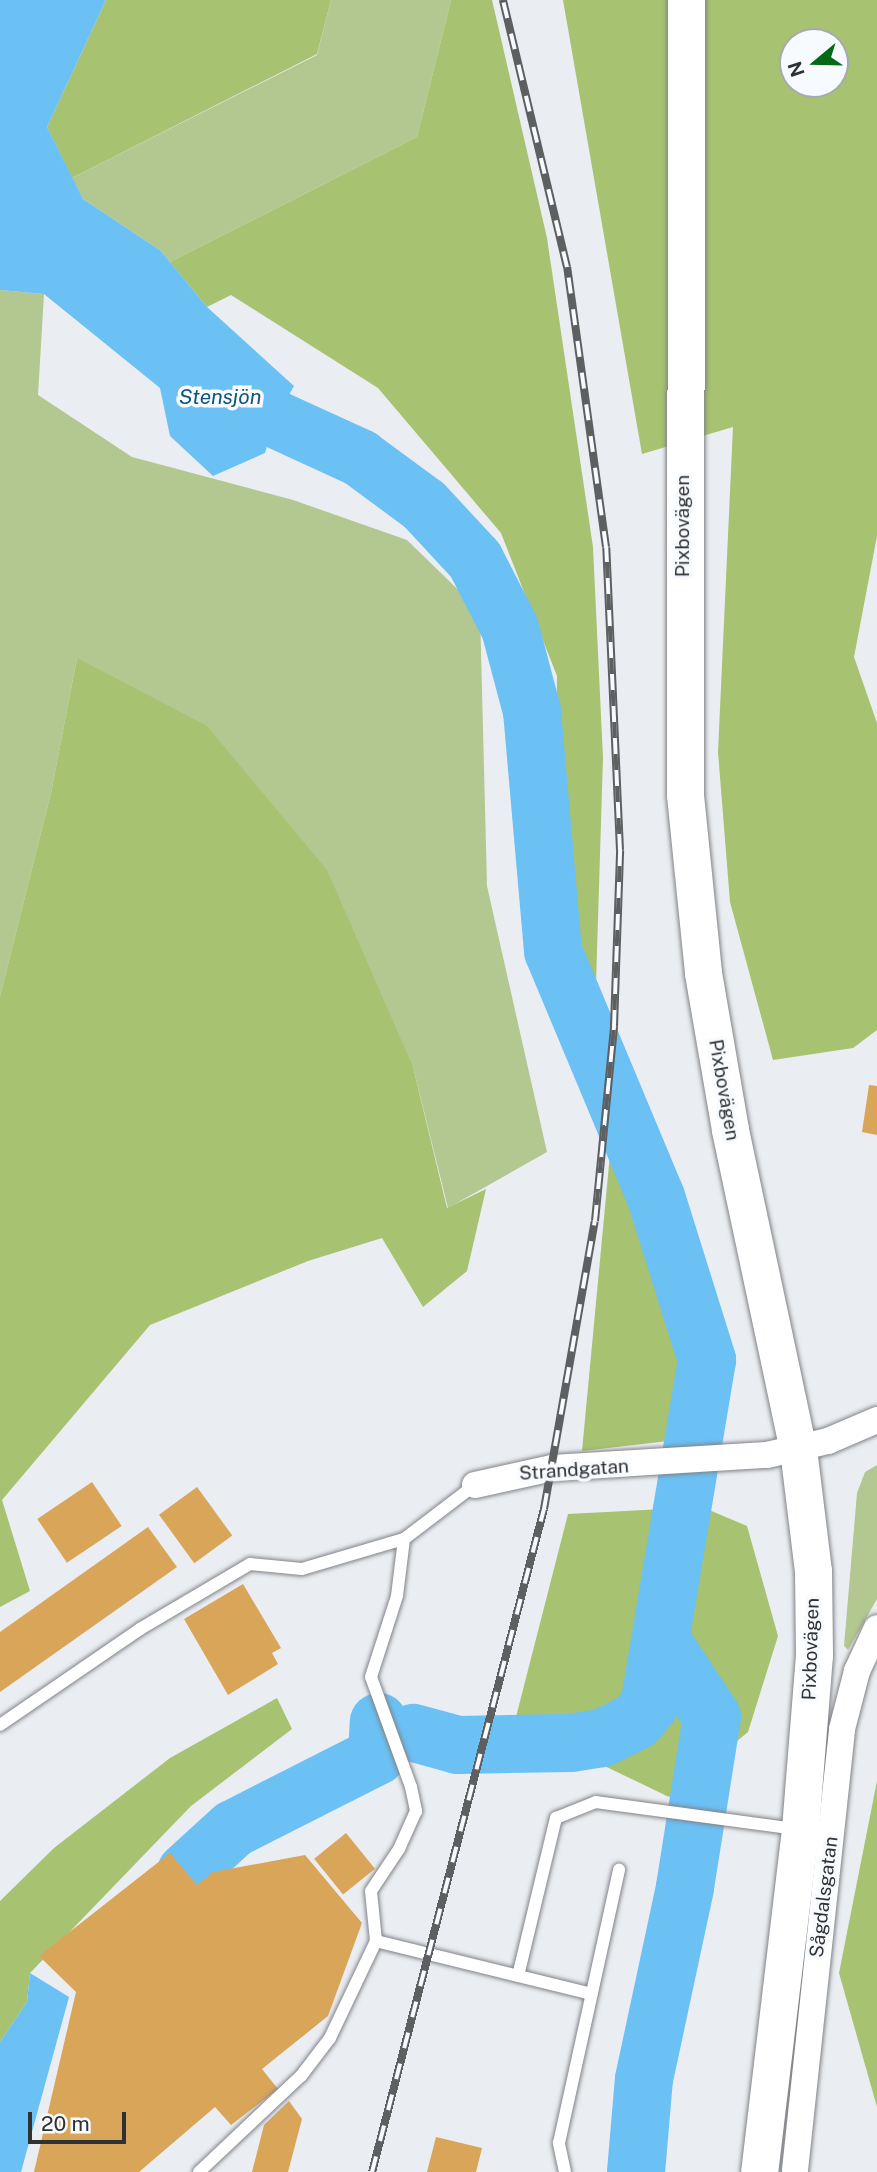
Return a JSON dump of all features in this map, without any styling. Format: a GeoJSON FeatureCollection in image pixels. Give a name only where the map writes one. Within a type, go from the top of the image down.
{"type":"FeatureCollection","features":[{"type":"Feature","properties":{"kind":"street","name":"Pixbovägen"},"geometry":{"type":"LineString","coordinates":[[686,0],[686,807],[703,973],[730,1130],[798,1449],[813,1595],[814,1655],[777,2171]]}},
{"type":"Feature","properties":{"kind":"street"},"geometry":{"type":"LineString","coordinates":[[798,1449],[877,1420]]}},
{"type":"Feature","properties":{"kind":"street","name":"Strandgatan"},"geometry":{"type":"LineString","coordinates":[[475,1485],[552,1468],[734,1459],[798,1449]]}},
{"type":"Feature","properties":{"kind":"street","name":"Sågdalsgatan"},"geometry":{"type":"LineString","coordinates":[[777,2171],[842,1729],[858,1671],[877,1628]]}},
{"type":"Feature","properties":{"kind":"lane","name":"Strandgatan"},"geometry":{"type":"LineString","coordinates":[[0,1725],[140,1629],[250,1563],[302,1569],[404,1539],[475,1485]]}},
{"type":"Feature","properties":{"kind":"lane"},"geometry":{"type":"LineString","coordinates":[[199,2172],[301,2076],[330,2038],[376,1941],[371,1891],[399,1849],[416,1811],[411,1787],[371,1677],[397,1597],[404,1539]]}},
{"type":"Feature","properties":{"kind":"lane"},"geometry":{"type":"LineString","coordinates":[[518,1976],[556,1818],[596,1802],[800,1829]]}},
{"type":"Feature","properties":{"kind":"lane"},"geometry":{"type":"LineString","coordinates":[[565,2172],[559,2143],[619,1870]]}},
{"type":"Feature","properties":{"kind":"lane"},"geometry":{"type":"LineString","coordinates":[[376,1941],[592,1994]]}},
{"type":"Feature","properties":{"kind":"green space"},"geometry":{"type":"Polygon","coordinates":[[[106,0],[331,0],[317,54],[72,178],[47,127],[106,0]]]}},
{"type":"Feature","properties":{"kind":"green space"},"geometry":{"type":"Polygon","coordinates":[[[331,0],[451,0],[417,137],[170,262],[161,251],[83,199],[72,178],[317,55],[331,0]]]}},
{"type":"Feature","properties":{"kind":"green space"},"geometry":{"type":"Polygon","coordinates":[[[451,0],[492,0],[547,238],[593,547],[603,758],[595,1015],[561,940],[555,838],[557,676],[501,533],[378,388],[231,295],[207,307],[170,262],[417,137],[451,0]]]}},
{"type":"Feature","properties":{"kind":"green space"},"geometry":{"type":"Polygon","coordinates":[[[563,0],[877,0],[877,536],[854,657],[877,723],[877,1030],[853,1048],[773,1060],[730,902],[718,752],[733,427],[642,454],[563,0]]]}},
{"type":"Feature","properties":{"kind":"green space"},"geometry":{"type":"Polygon","coordinates":[[[0,290],[44,294],[38,395],[132,457],[293,500],[407,540],[480,611],[487,886],[547,1152],[448,1208],[413,1067],[77,658],[51,793],[0,996],[0,290]]]}},
{"type":"Feature","properties":{"kind":"green space"},"geometry":{"type":"Polygon","coordinates":[[[77,658],[207,726],[327,870],[413,1067],[447,1208],[486,1189],[467,1271],[423,1307],[382,1238],[308,1261],[150,1325],[2,1500],[30,1591],[0,1607],[0,996],[51,793],[77,658]]]}},
{"type":"Feature","properties":{"kind":"green space"},"geometry":{"type":"Polygon","coordinates":[[[612,1133],[647,1213],[682,1357],[677,1440],[582,1451],[612,1133]]]}},
{"type":"Feature","properties":{"kind":"green space"},"geometry":{"type":"Polygon","coordinates":[[[877,1465],[877,1599],[848,1650],[844,1646],[857,1493],[865,1472],[877,1465]]]}},
{"type":"Feature","properties":{"kind":"green space"},"geometry":{"type":"Polygon","coordinates":[[[702,1507],[747,1526],[778,1636],[748,1732],[669,1797],[588,1758],[506,1756],[568,1514],[702,1507]]]}},
{"type":"Feature","properties":{"kind":"green space"},"geometry":{"type":"Polygon","coordinates":[[[277,1698],[292,1729],[191,1806],[30,1973],[27,2002],[0,2042],[0,1901],[54,1848],[170,1758],[277,1698]]]}},
{"type":"Feature","properties":{"kind":"green space"},"geometry":{"type":"Polygon","coordinates":[[[877,1781],[877,2107],[839,1973],[877,1781]]]}},
{"type":"Feature","properties":{"kind":"water","name":"Stensjön"},"geometry":{"type":"Polygon","coordinates":[[[0,0],[106,0],[47,127],[83,199],[161,251],[207,307],[294,386],[275,419],[265,453],[213,476],[170,436],[160,388],[44,294],[0,290],[0,0]]]}},
{"type":"Feature","properties":{"kind":"water"},"geometry":{"type":"Polygon","coordinates":[[[30,1973],[69,1997],[21,2172],[0,2172],[0,2042],[27,2002],[30,1973]]]}},
{"type":"Feature","properties":{"kind":"building"},"geometry":{"type":"Polygon","coordinates":[[[869,1085],[877,1086],[877,1135],[862,1132],[869,1085]]]}},
{"type":"Feature","properties":{"kind":"building"},"geometry":{"type":"Polygon","coordinates":[[[92,1482],[122,1526],[67,1563],[37,1519],[92,1482]]]}},
{"type":"Feature","properties":{"kind":"building"},"geometry":{"type":"Polygon","coordinates":[[[197,1487],[232,1536],[194,1563],[159,1515],[197,1487]]]}},
{"type":"Feature","properties":{"kind":"building"},"geometry":{"type":"Polygon","coordinates":[[[148,1527],[177,1567],[0,1692],[0,1632],[148,1527]]]}},
{"type":"Feature","properties":{"kind":"building"},"geometry":{"type":"Polygon","coordinates":[[[243,1584],[281,1648],[272,1653],[278,1664],[228,1695],[184,1619],[243,1584]]]}},
{"type":"Feature","properties":{"kind":"building"},"geometry":{"type":"Polygon","coordinates":[[[346,1833],[375,1869],[343,1895],[314,1859],[346,1833]]]}},
{"type":"Feature","properties":{"kind":"building"},"geometry":{"type":"Polygon","coordinates":[[[170,1853],[197,1885],[213,1872],[305,1855],[362,1923],[328,2016],[262,2069],[278,2089],[231,2125],[215,2107],[139,2172],[34,2172],[76,1992],[39,1956],[170,1853]]]}},
{"type":"Feature","properties":{"kind":"building"},"geometry":{"type":"Polygon","coordinates":[[[289,2101],[302,2119],[288,2172],[252,2172],[264,2125],[289,2101]]]}},
{"type":"Feature","properties":{"kind":"building"},"geometry":{"type":"Polygon","coordinates":[[[436,2137],[482,2148],[476,2172],[427,2172],[436,2137]]]}},
{"type":"Feature","properties":{"kind":"waterway"},"geometry":{"type":"LineString","coordinates":[[215,370],[275,419],[360,458],[424,505],[475,560],[510,628],[532,711],[553,951],[656,1197],[707,1360],[649,1706],[636,1721],[602,1738],[570,1743],[458,1745],[414,1733]]}},
{"type":"Feature","properties":{"kind":"waterway"},"geometry":{"type":"LineString","coordinates":[[636,2172],[644,2079],[685,1887],[712,1717],[661,1640]]}},
{"type":"Feature","properties":{"kind":"waterway"},"geometry":{"type":"LineString","coordinates":[[186,1872],[233,1829],[377,1756],[379,1722]]}},
{"type":"Feature","properties":{"kind":"railway"},"geometry":{"type":"LineString","coordinates":[[372,2172],[544,1509],[595,1221],[614,1026],[620,850],[606,547],[567,267],[503,0]]}}]}
